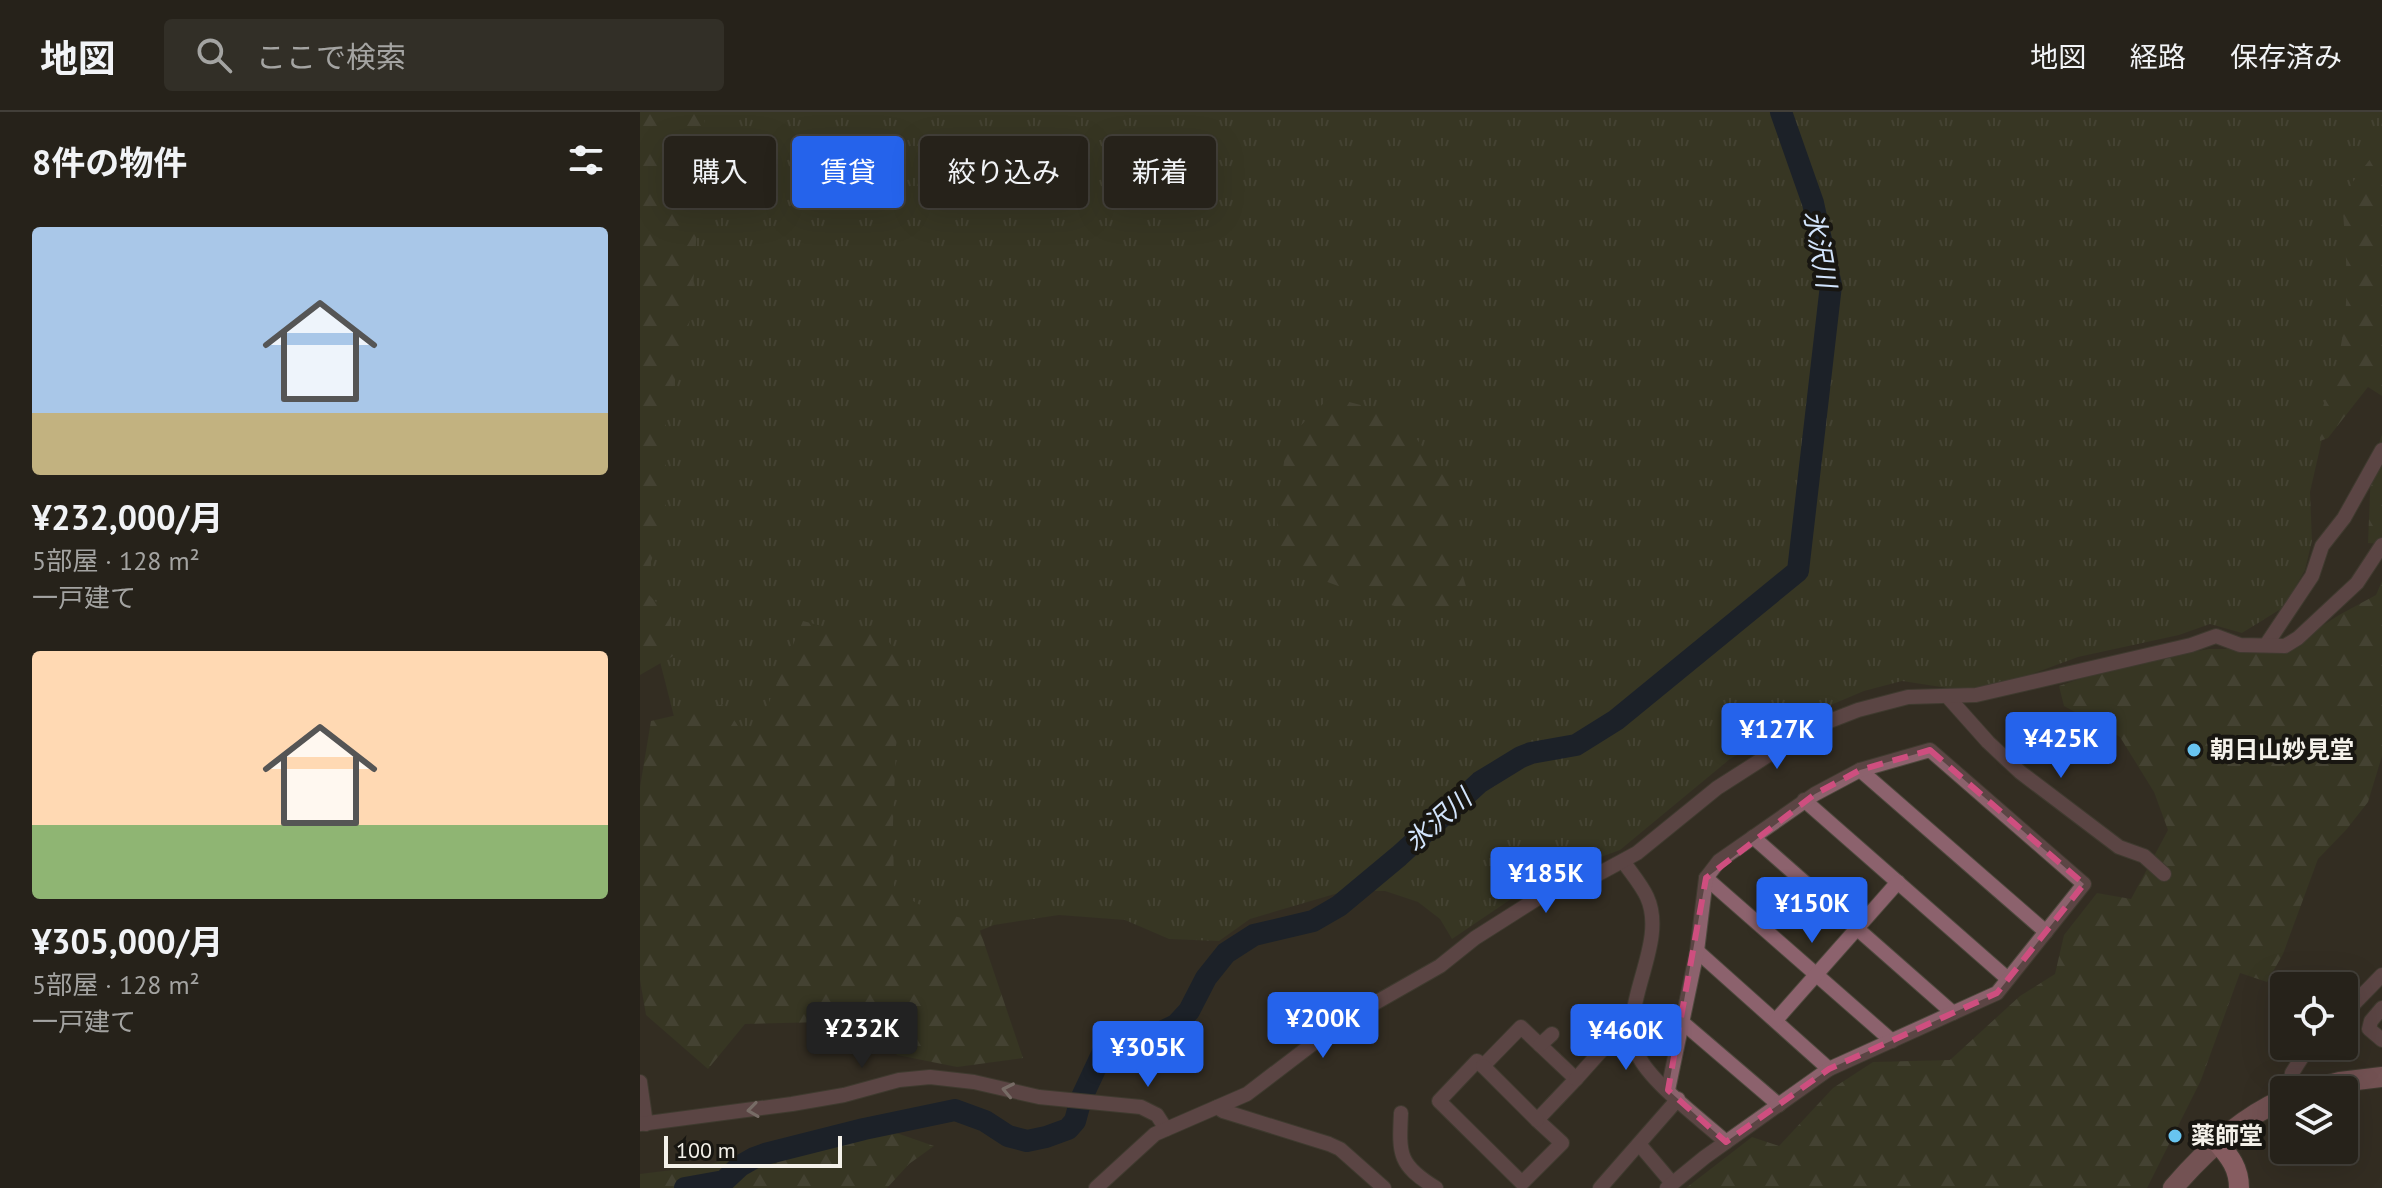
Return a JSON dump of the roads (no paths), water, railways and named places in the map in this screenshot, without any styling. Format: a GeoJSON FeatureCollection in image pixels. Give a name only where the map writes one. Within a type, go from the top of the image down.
{"type":"FeatureCollection","features":[{"type":"Feature","properties":{"kind":"main road"},"geometry":{"type":"LineString","coordinates":[[2358,1079],[2382,1077]]}},
{"type":"Feature","properties":{"kind":"main road"},"geometry":{"type":"LineString","coordinates":[[2173,1188],[2218,1143],[2270,1107]]}},
{"type":"Feature","properties":{"kind":"main road"},"geometry":{"type":"LineString","coordinates":[[2218,1143],[2233,1162],[2239,1188]]}},
{"type":"Feature","properties":{"kind":"street"},"geometry":{"type":"LineString","coordinates":[[2266,645],[2312,576],[2322,546],[2344,518],[2382,450]]}},
{"type":"Feature","properties":{"kind":"street"},"geometry":{"type":"LineString","coordinates":[[1096,1188],[1153,1136],[1254,1090],[1340,1023],[1440,966],[1475,938],[1544,894],[1589,879],[1637,853],[1717,788],[1809,729],[1858,710],[1908,697],[1976,695],[2191,645],[2216,636],[2240,645],[2285,646],[2298,638],[2357,583],[2382,545]]}},
{"type":"Feature","properties":{"kind":"street"},"geometry":{"type":"LineString","coordinates":[[1947,696],[2020,772],[2119,847],[2144,856],[2164,874]]}},
{"type":"Feature","properties":{"kind":"street"},"geometry":{"type":"LineString","coordinates":[[1600,1188],[1639,1144],[1673,1095],[1706,878],[1719,861],[1804,800],[1860,770],[1930,750],[2084,884],[1997,993],[1829,1069],[1670,1186],[1639,1144]]}},
{"type":"Feature","properties":{"kind":"street"},"geometry":{"type":"LineString","coordinates":[[1860,770],[2046,932]]}},
{"type":"Feature","properties":{"kind":"street"},"geometry":{"type":"LineString","coordinates":[[1804,800],[2008,979]]}},
{"type":"Feature","properties":{"kind":"street"},"geometry":{"type":"LineString","coordinates":[[1753,837],[1953,1013]]}},
{"type":"Feature","properties":{"kind":"street"},"geometry":{"type":"LineString","coordinates":[[1623,861],[1648,899],[1652,917],[1632,1027],[1636,1052],[1652,1077],[1726,1142]]}},
{"type":"Feature","properties":{"kind":"street"},"geometry":{"type":"LineString","coordinates":[[1706,878],[1892,1041]]}},
{"type":"Feature","properties":{"kind":"street"},"geometry":{"type":"LineString","coordinates":[[1776,1020],[1898,882]]}},
{"type":"Feature","properties":{"kind":"street"},"geometry":{"type":"LineString","coordinates":[[1697,951],[1829,1069]]}},
{"type":"Feature","properties":{"kind":"street"},"geometry":{"type":"LineString","coordinates":[[2358,1000],[2382,975]]}},
{"type":"Feature","properties":{"kind":"street"},"geometry":{"type":"LineString","coordinates":[[2382,1008],[2371,1021],[2369,1029],[2382,1040]]}},
{"type":"Feature","properties":{"kind":"street"},"geometry":{"type":"LineString","coordinates":[[1682,1022],[1779,1105]]}},
{"type":"Feature","properties":{"kind":"street"},"geometry":{"type":"LineString","coordinates":[[1483,1066],[1521,1027],[1576,1079]]}},
{"type":"Feature","properties":{"kind":"street"},"geometry":{"type":"LineString","coordinates":[[1537,1120],[1618,1032],[1632,1027]]}},
{"type":"Feature","properties":{"kind":"street"},"geometry":{"type":"LineString","coordinates":[[1540,1045],[1552,1034]]}},
{"type":"Feature","properties":{"kind":"street"},"geometry":{"type":"LineString","coordinates":[[1477,1061],[1483,1066],[1562,1143],[1522,1183],[1439,1101],[1477,1061]]}},
{"type":"Feature","properties":{"kind":"street"},"geometry":{"type":"LineString","coordinates":[[640,1082],[643,1124],[792,1104],[844,1095],[899,1080],[930,1077],[974,1082],[1039,1097],[1141,1107],[1157,1115],[1166,1129]]}},
{"type":"Feature","properties":{"kind":"street"},"geometry":{"type":"LineString","coordinates":[[1217,1107],[1340,1149],[1384,1188]]}},
{"type":"Feature","properties":{"kind":"street"},"geometry":{"type":"LineString","coordinates":[[1401,1113],[1400,1151],[1412,1172],[1436,1188]]}},
{"type":"Feature","properties":{"kind":"waterway","name":"氷沢川"},"geometry":{"type":"LineString","coordinates":[[685,1188],[724,1181],[740,1166],[765,1154],[955,1110],[985,1121],[1008,1136],[1027,1141],[1068,1129],[1075,1121],[1081,1099],[1104,1050],[1176,1025],[1189,1011],[1206,978],[1226,953],[1254,935],[1313,921],[1339,906],[1480,782],[1531,753],[1576,745],[1616,720],[1798,571],[1831,285],[1813,203],[1781,112]]}},
{"type":"Feature","properties":{"kind":"place","name":"朝日山妙見堂"},"geometry":{"type":"Point","coordinates":[2194,750]}},
{"type":"Feature","properties":{"kind":"place","name":"薬師堂"},"geometry":{"type":"Point","coordinates":[2175,1136]}}]}
